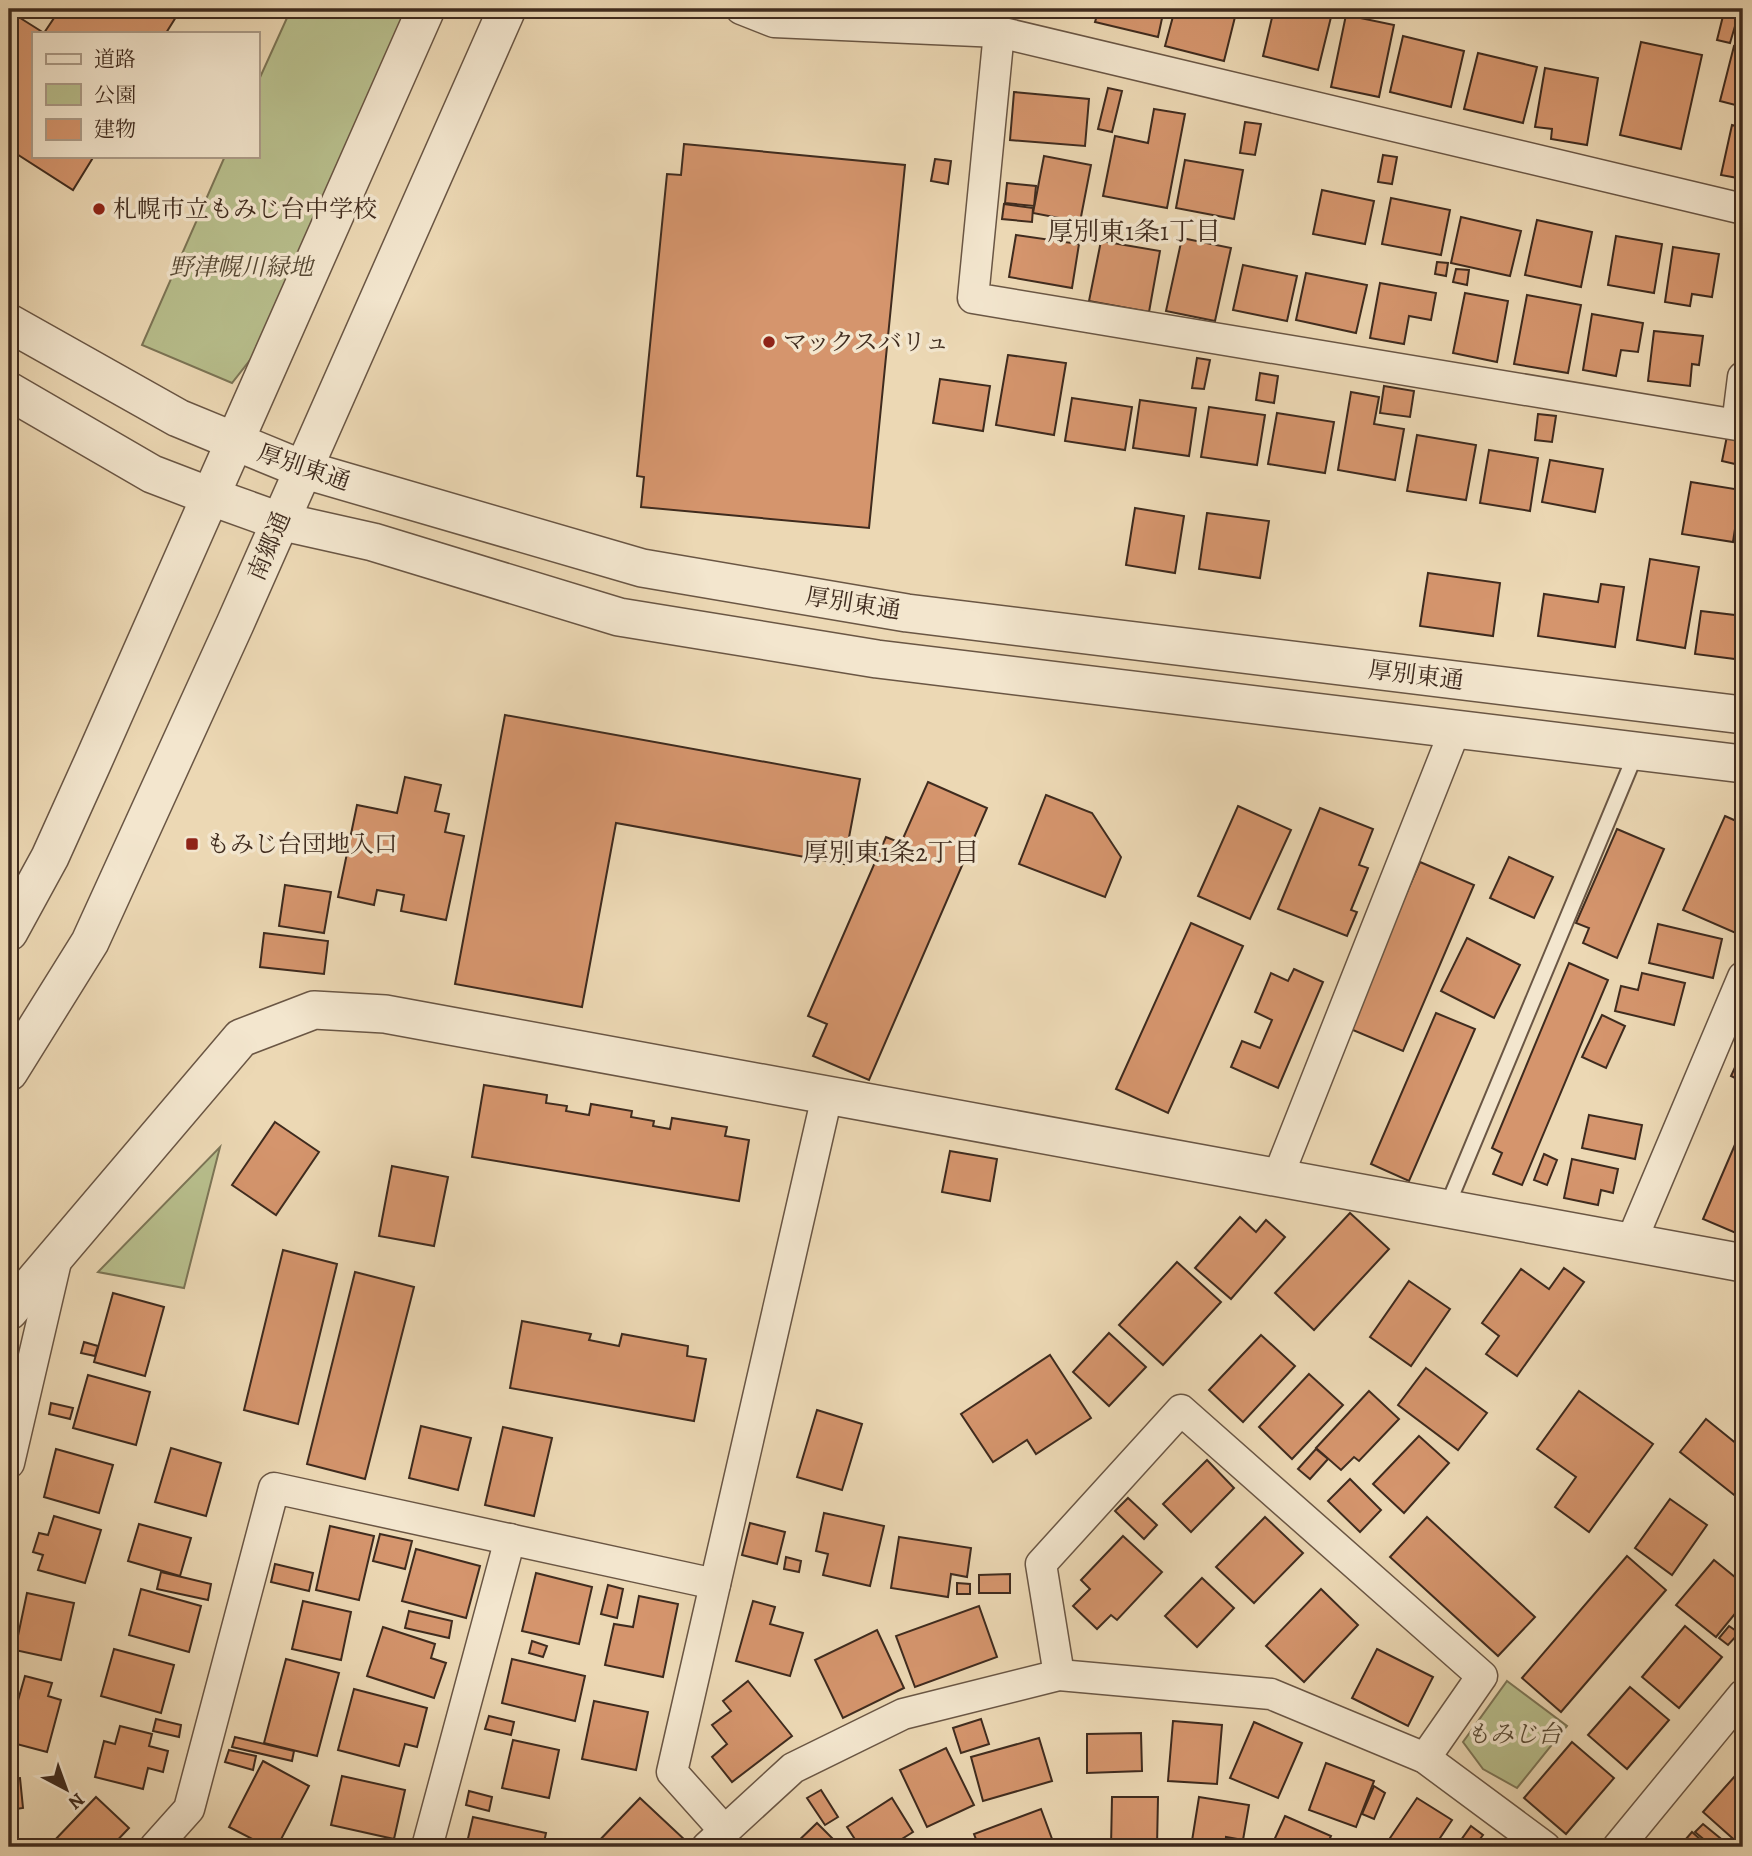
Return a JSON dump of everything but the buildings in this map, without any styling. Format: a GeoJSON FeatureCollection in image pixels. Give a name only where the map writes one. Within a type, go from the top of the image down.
{"type":"FeatureCollection","features":[{"type":"Feature","properties":{"kind":"street"},"geometry":{"type":"LineString","coordinates":[[9,932],[50,857],[212,497],[426,9]]}},
{"type":"Feature","properties":{"kind":"street","name":"南郷通"},"geometry":{"type":"LineString","coordinates":[[9,1072],[90,942],[236,624],[302,469],[507,9]]}},
{"type":"Feature","properties":{"kind":"street"},"geometry":{"type":"LineString","coordinates":[[741,9],[774,22],[999,32],[1743,209]]}},
{"type":"Feature","properties":{"kind":"street"},"geometry":{"type":"LineString","coordinates":[[999,32],[972,298],[1737,425],[1743,377]]}},
{"type":"Feature","properties":{"kind":"street","name":"厚別東通"},"geometry":{"type":"LineString","coordinates":[[9,323],[178,418],[302,469],[642,568],[906,613],[1743,715]]}},
{"type":"Feature","properties":{"kind":"street","name":"厚別東通"},"geometry":{"type":"LineString","coordinates":[[9,391],[152,474],[279,522],[373,542],[619,617],[877,659],[1743,764]]}},
{"type":"Feature","properties":{"kind":"street"},"geometry":{"type":"LineString","coordinates":[[1277,1179],[1455,730]]}},
{"type":"Feature","properties":{"kind":"street"},"geometry":{"type":"LineString","coordinates":[[1631,1242],[1743,976]]}},
{"type":"Feature","properties":{"kind":"street"},"geometry":{"type":"LineString","coordinates":[[9,1311],[241,1038],[314,1010],[385,1014],[1743,1263]]}},
{"type":"Feature","properties":{"kind":"street"},"geometry":{"type":"LineString","coordinates":[[827,1096],[672,1772],[715,1838],[793,1768],[903,1714],[1059,1675],[1271,1694],[1425,1758],[1545,1847]]}},
{"type":"Feature","properties":{"kind":"street"},"geometry":{"type":"LineString","coordinates":[[9,1463],[58,1253]]}},
{"type":"Feature","properties":{"kind":"street"},"geometry":{"type":"LineString","coordinates":[[1059,1675],[1041,1564],[1181,1410],[1482,1676],[1425,1758]]}},
{"type":"Feature","properties":{"kind":"street"},"geometry":{"type":"LineString","coordinates":[[155,1847],[189,1809],[274,1489],[715,1584]]}},
{"type":"Feature","properties":{"kind":"street"},"geometry":{"type":"LineString","coordinates":[[427,1847],[510,1539]]}},
{"type":"Feature","properties":{"kind":"street"},"geometry":{"type":"LineString","coordinates":[[1618,1847],[1743,1695]]}},
{"type":"Feature","properties":{"kind":"lane"},"geometry":{"type":"LineString","coordinates":[[1446,1210],[1637,752]]}},
{"type":"Feature","properties":{"kind":"green space","name":"野津幌川緑地"},"geometry":{"type":"Polygon","coordinates":[[[291,9],[418,9],[283,318],[232,383],[142,345],[224,158],[259,158],[259,80],[291,9]]]}},
{"type":"Feature","properties":{"kind":"green space"},"geometry":{"type":"Polygon","coordinates":[[[1479,9],[1710,9],[1644,18],[1484,13],[1479,9]]]}},
{"type":"Feature","properties":{"kind":"green space"},"geometry":{"type":"Polygon","coordinates":[[[220,1147],[184,1288],[98,1272],[220,1147]]]}},
{"type":"Feature","properties":{"kind":"green space","name":"もみじ台"},"geometry":{"type":"Polygon","coordinates":[[[1507,1681],[1567,1726],[1517,1788],[1483,1769],[1463,1742],[1507,1681]]]}},
{"type":"Feature","properties":{"kind":"place","name":"札幌市立もみじ台中学校"},"geometry":{"type":"Point","coordinates":[99,209]}},
{"type":"Feature","properties":{"kind":"place","name":"マックスバリュ"},"geometry":{"type":"Point","coordinates":[769,342]}},
{"type":"Feature","properties":{"kind":"place","name":"もみじ台団地入口"},"geometry":{"type":"Point","coordinates":[192,844]}},
{"type":"Feature","properties":{"kind":"district","name":"厚別東1条1丁目"},"geometry":{"type":"Point","coordinates":[1134,231]}},
{"type":"Feature","properties":{"kind":"district","name":"厚別東1条2丁目"},"geometry":{"type":"Point","coordinates":[891,852]}}]}
